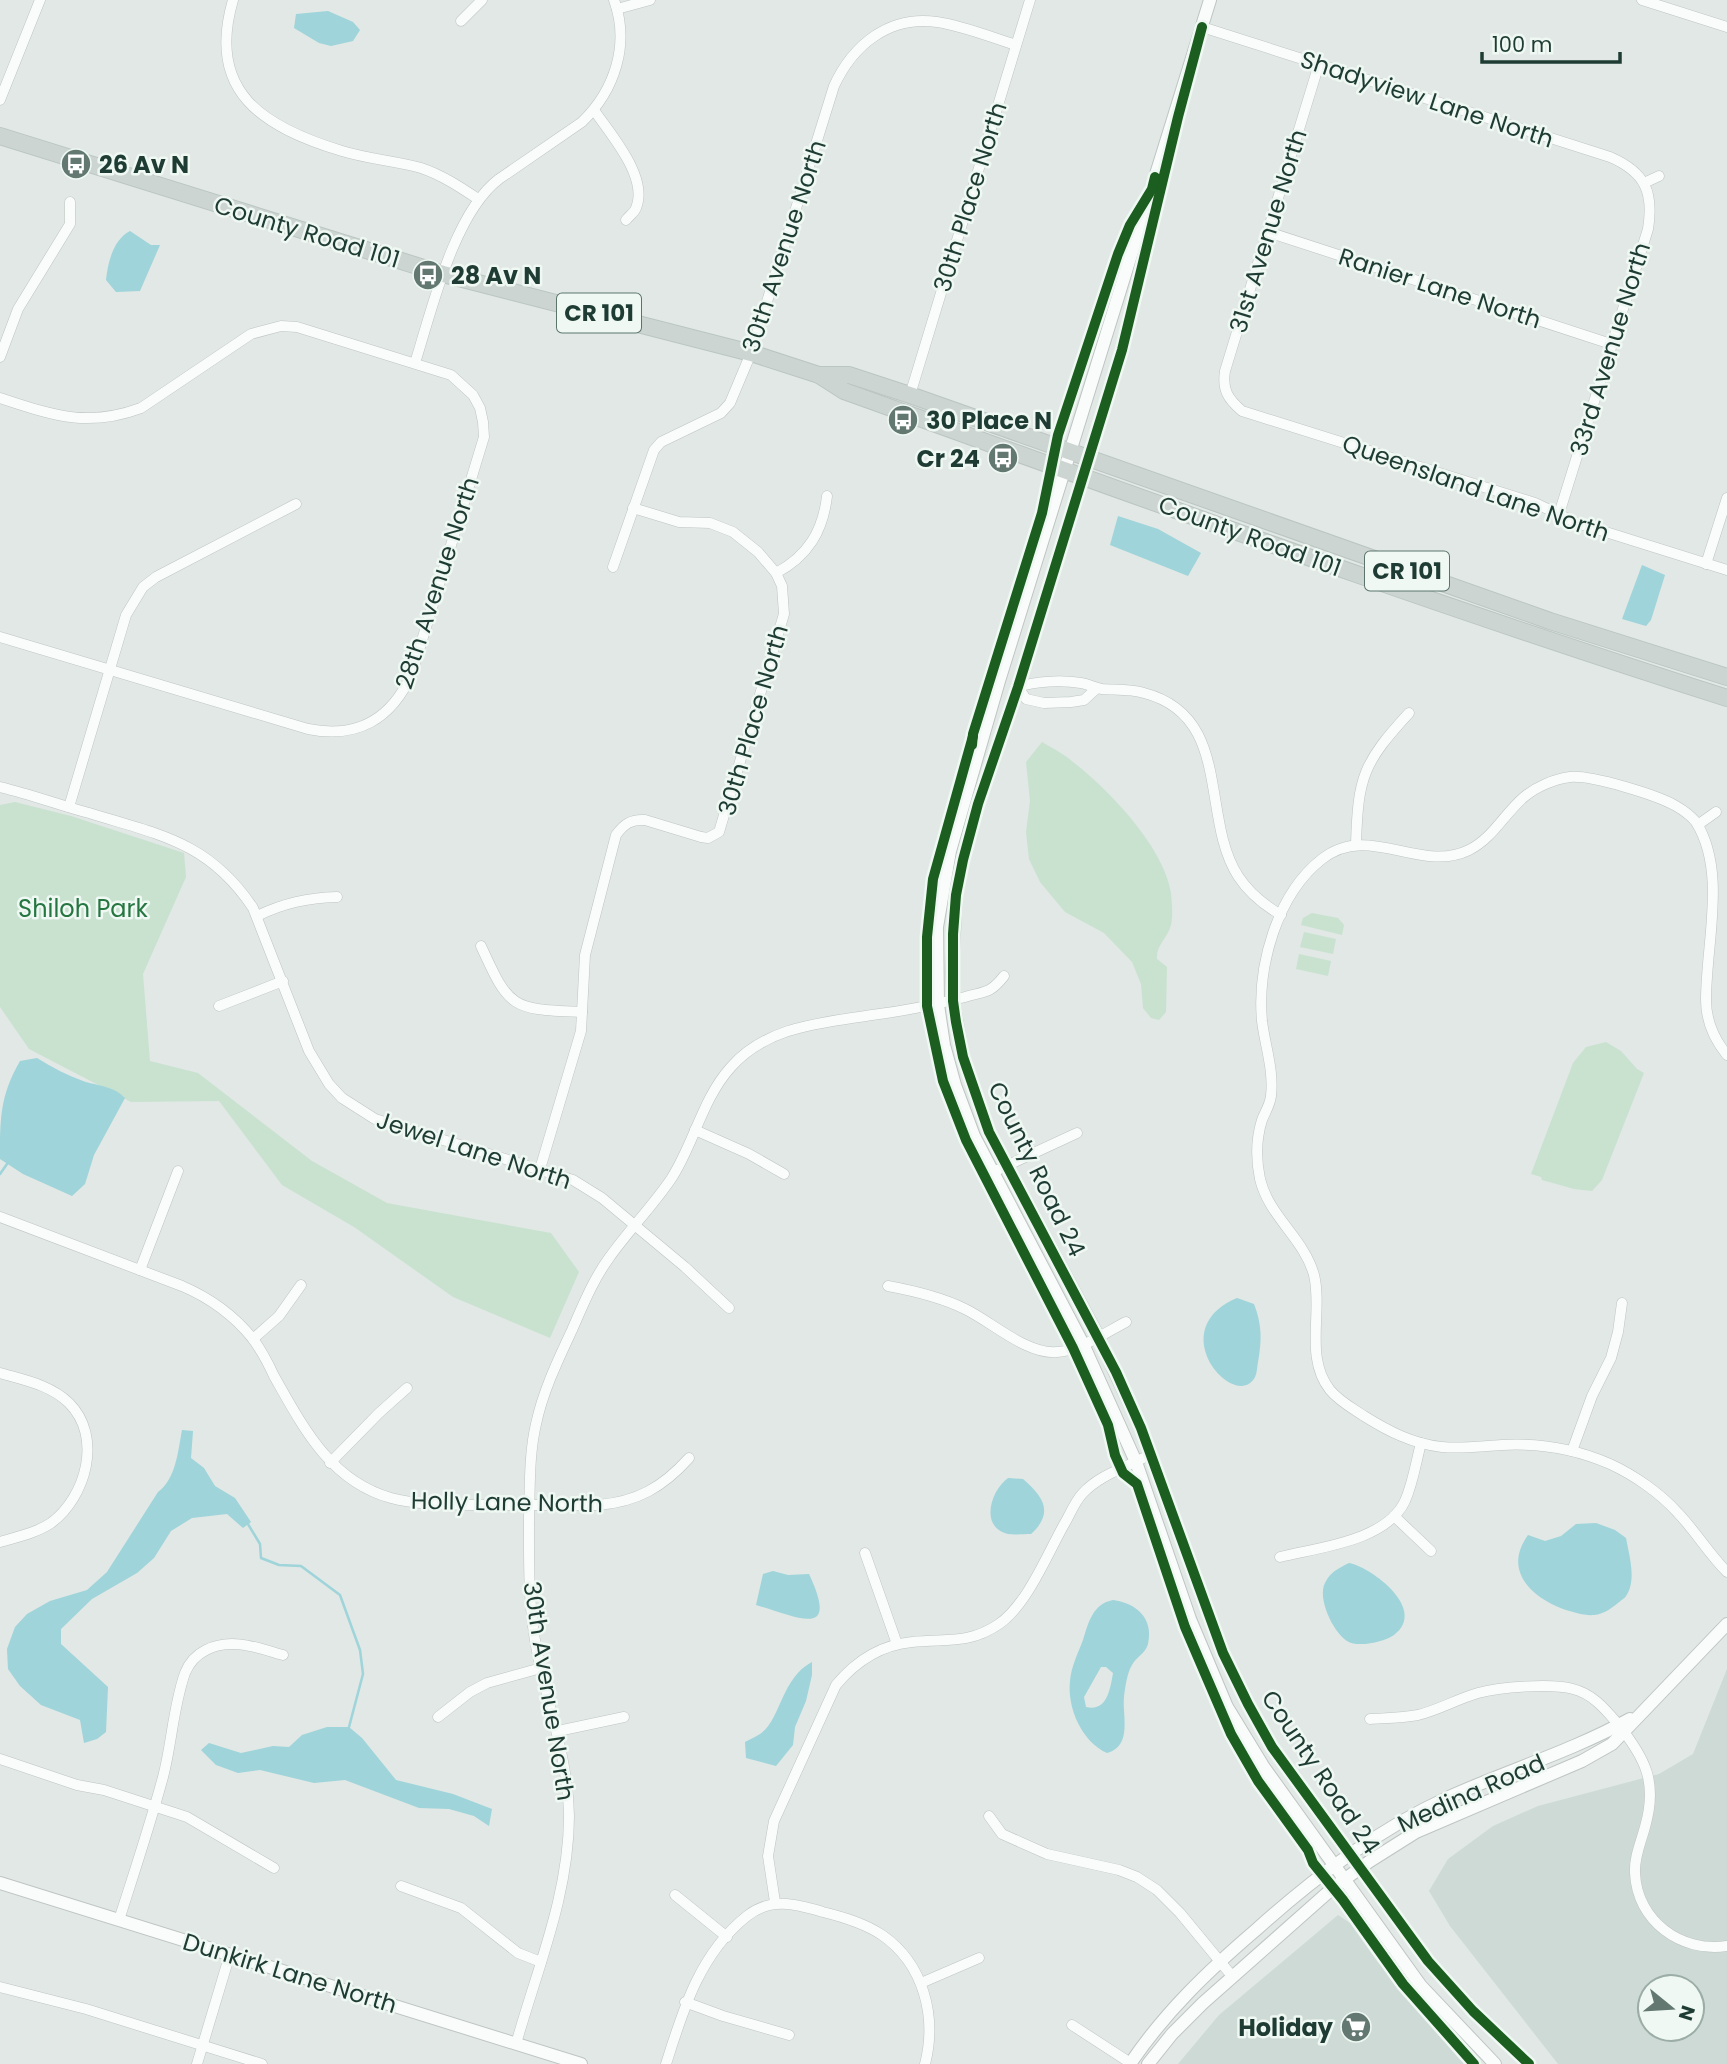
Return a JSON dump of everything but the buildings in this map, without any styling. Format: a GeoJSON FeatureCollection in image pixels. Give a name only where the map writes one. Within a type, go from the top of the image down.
{"type":"FeatureCollection","features":[{"type":"Feature","properties":{"kind":"main road","name":"County Road 101"},"geometry":{"type":"LineString","coordinates":[[0,136],[443,274],[751,353],[819,375],[844,391],[1065,471],[1542,639],[1727,698]]}},
{"type":"Feature","properties":{"kind":"main road","name":"County Road 101"},"geometry":{"type":"LineString","coordinates":[[819,375],[849,375],[910,395],[1550,621],[1727,677]]}},
{"type":"Feature","properties":{"kind":"street"},"geometry":{"type":"LineString","coordinates":[[0,100],[40,0]]}},
{"type":"Feature","properties":{"kind":"street"},"geometry":{"type":"LineString","coordinates":[[233,0],[226,37],[227,57],[232,77],[249,105],[275,123],[309,139],[343,152],[421,168],[441,176],[478,199]]}},
{"type":"Feature","properties":{"kind":"street"},"geometry":{"type":"LineString","coordinates":[[461,21],[482,0]]}},
{"type":"Feature","properties":{"kind":"street"},"geometry":{"type":"LineString","coordinates":[[415,363],[447,258],[478,199],[486,189],[582,122],[594,110],[610,85],[617,67],[620,28],[615,4],[650,0]]}},
{"type":"Feature","properties":{"kind":"street","name":"30th Place North"},"geometry":{"type":"LineString","coordinates":[[910,395],[1030,0]]}},
{"type":"Feature","properties":{"kind":"street","name":"County Road 24"},"geometry":{"type":"LineString","coordinates":[[1210,0],[999,681],[943,882],[937,927],[945,1003],[989,1132],[1098,1336],[1151,1454],[1223,1653],[1248,1704],[1272,1747],[1428,1961],[1473,2011],[1529,2064]]}},
{"type":"Feature","properties":{"kind":"street"},"geometry":{"type":"LineString","coordinates":[[1643,0],[1727,27]]}},
{"type":"Feature","properties":{"kind":"street","name":"30th Avenue North"},"geometry":{"type":"LineString","coordinates":[[613,567],[654,450],[670,437],[721,413],[730,402],[751,353],[834,86],[853,54],[882,32],[899,24],[917,22],[954,26],[1016,45]]}},
{"type":"Feature","properties":{"kind":"street","name":"County Road 24"},"geometry":{"type":"LineString","coordinates":[[1202,27],[1122,350],[1018,687],[978,804],[963,860],[956,895],[945,1003],[944,1045],[974,1136],[1083,1343],[1136,1462],[1190,1619],[1227,1705],[1263,1766],[1421,1986],[1495,2064]]}},
{"type":"Feature","properties":{"kind":"street","name":"Shadyview Lane North"},"geometry":{"type":"LineString","coordinates":[[1202,27],[1609,157],[1625,164],[1644,183]]}},
{"type":"Feature","properties":{"kind":"street","name":"31st Avenue North"},"geometry":{"type":"LineString","coordinates":[[1228,398],[1224,390],[1225,371],[1319,64]]}},
{"type":"Feature","properties":{"kind":"street"},"geometry":{"type":"LineString","coordinates":[[594,110],[634,170],[638,198],[636,210],[626,220]]}},
{"type":"Feature","properties":{"kind":"street"},"geometry":{"type":"LineString","coordinates":[[1644,183],[1659,176]]}},
{"type":"Feature","properties":{"kind":"street","name":"33rd Avenue North"},"geometry":{"type":"LineString","coordinates":[[1559,514],[1648,229],[1650,205],[1644,183]]}},
{"type":"Feature","properties":{"kind":"street"},"geometry":{"type":"LineString","coordinates":[[0,357],[18,309],[70,224],[70,202]]}},
{"type":"Feature","properties":{"kind":"street","name":"Ranier Lane North"},"geometry":{"type":"LineString","coordinates":[[1268,232],[1611,344]]}},
{"type":"Feature","properties":{"kind":"street","name":"28th Avenue North"},"geometry":{"type":"LineString","coordinates":[[0,398],[65,418],[85,420],[122,415],[141,408],[251,334],[281,326],[312,330],[451,375],[472,396],[480,408],[483,422],[481,452],[412,673],[405,690],[394,705],[363,727],[326,733],[294,726],[0,637]]}},
{"type":"Feature","properties":{"kind":"street","name":"Queensland Lane North"},"geometry":{"type":"LineString","coordinates":[[1228,398],[1242,411],[1535,503],[1577,523],[1727,570]]}},
{"type":"Feature","properties":{"kind":"street"},"geometry":{"type":"LineString","coordinates":[[633,508],[679,522],[722,526],[758,552],[776,573],[799,559],[811,545],[825,513],[827,496]]}},
{"type":"Feature","properties":{"kind":"street"},"geometry":{"type":"LineString","coordinates":[[1706,564],[1727,498]]}},
{"type":"Feature","properties":{"kind":"street"},"geometry":{"type":"LineString","coordinates":[[69,807],[125,615],[143,587],[169,569],[296,504]]}},
{"type":"Feature","properties":{"kind":"street","name":"30th Place North"},"geometry":{"type":"LineString","coordinates":[[582,1012],[586,948],[617,835],[628,822],[645,820],[701,837],[714,835],[722,826],[782,628],[784,600],[776,573]]}},
{"type":"Feature","properties":{"kind":"street"},"geometry":{"type":"LineString","coordinates":[[999,681],[1018,687],[1030,683],[1081,683],[1097,688],[1144,693],[1174,708],[1193,726],[1202,741],[1223,840],[1237,876],[1264,905],[1281,915]]}},
{"type":"Feature","properties":{"kind":"street"},"geometry":{"type":"LineString","coordinates":[[1018,687],[1026,699],[1058,703],[1084,700],[1097,688]]}},
{"type":"Feature","properties":{"kind":"street"},"geometry":{"type":"LineString","coordinates":[[1356,844],[1360,788],[1366,768],[1376,751],[1409,713]]}},
{"type":"Feature","properties":{"kind":"street"},"geometry":{"type":"LineString","coordinates":[[1727,1055],[1714,1035],[1706,1004],[1723,894],[1715,848],[1699,824],[1675,805],[1602,781],[1571,777],[1541,786],[1527,794],[1481,843],[1459,854],[1435,858],[1383,846],[1356,844],[1325,857],[1313,867],[1281,915],[1265,961],[1262,984],[1263,1028],[1272,1071],[1271,1098],[1258,1139],[1260,1177],[1274,1212],[1305,1252],[1311,1266],[1316,1289],[1317,1363],[1328,1388],[1337,1398],[1381,1427],[1421,1443],[1466,1448],[1530,1444],[1572,1451],[1611,1464],[1657,1494],[1678,1513],[1727,1572]]}},
{"type":"Feature","properties":{"kind":"street","name":"Jewel Lane North"},"geometry":{"type":"LineString","coordinates":[[0,787],[161,835],[205,856],[240,888],[257,916],[318,1068],[342,1098],[375,1119],[573,1180],[635,1225],[729,1308]]}},
{"type":"Feature","properties":{"kind":"street"},"geometry":{"type":"LineString","coordinates":[[1699,824],[1716,812]]}},
{"type":"Feature","properties":{"kind":"street"},"geometry":{"type":"LineString","coordinates":[[257,916],[288,902],[337,897]]}},
{"type":"Feature","properties":{"kind":"street"},"geometry":{"type":"LineString","coordinates":[[481,946],[497,981],[514,1002],[540,1010],[582,1012],[579,1039],[540,1169]]}},
{"type":"Feature","properties":{"kind":"street","name":"30th Avenue North"},"geometry":{"type":"LineString","coordinates":[[516,2044],[555,1918],[567,1851],[569,1816],[567,1782],[558,1731],[541,1668],[531,1614],[531,1454],[545,1392],[595,1280],[608,1259],[675,1173],[718,1084],[731,1066],[748,1051],[788,1030],[811,1024],[945,1003],[993,991],[1004,976]]}},
{"type":"Feature","properties":{"kind":"street"},"geometry":{"type":"LineString","coordinates":[[219,1006],[283,981]]}},
{"type":"Feature","properties":{"kind":"street"},"geometry":{"type":"LineString","coordinates":[[695,1130],[784,1174]]}},
{"type":"Feature","properties":{"kind":"street"},"geometry":{"type":"LineString","coordinates":[[993,1172],[1077,1133]]}},
{"type":"Feature","properties":{"kind":"street"},"geometry":{"type":"LineString","coordinates":[[140,1270],[178,1171]]}},
{"type":"Feature","properties":{"kind":"street","name":"Holly Lane North"},"geometry":{"type":"LineString","coordinates":[[0,1217],[140,1270],[203,1296],[224,1309],[253,1339],[307,1433],[330,1463],[367,1489],[390,1498],[413,1503],[619,1503],[658,1488],[689,1458]]}},
{"type":"Feature","properties":{"kind":"street"},"geometry":{"type":"LineString","coordinates":[[253,1339],[279,1316],[301,1285]]}},
{"type":"Feature","properties":{"kind":"street"},"geometry":{"type":"LineString","coordinates":[[888,1286],[941,1299],[966,1309],[1043,1352],[1068,1351],[1126,1322]]}},
{"type":"Feature","properties":{"kind":"street"},"geometry":{"type":"LineString","coordinates":[[1572,1451],[1592,1396],[1611,1358],[1622,1303]]}},
{"type":"Feature","properties":{"kind":"street"},"geometry":{"type":"LineString","coordinates":[[0,1373],[41,1385],[69,1403],[85,1429],[87,1458],[85,1472],[72,1502],[48,1525],[0,1542]]}},
{"type":"Feature","properties":{"kind":"street"},"geometry":{"type":"LineString","coordinates":[[330,1463],[407,1388]]}},
{"type":"Feature","properties":{"kind":"street"},"geometry":{"type":"LineString","coordinates":[[1280,1557],[1363,1535],[1376,1530],[1394,1516],[1404,1501],[1421,1443]]}},
{"type":"Feature","properties":{"kind":"street"},"geometry":{"type":"LineString","coordinates":[[775,1902],[768,1856],[774,1821],[835,1685],[862,1659],[897,1644],[970,1639],[1003,1621],[1016,1607],[1079,1497],[1091,1484],[1151,1454]]}},
{"type":"Feature","properties":{"kind":"street"},"geometry":{"type":"LineString","coordinates":[[1394,1516],[1431,1551]]}},
{"type":"Feature","properties":{"kind":"street"},"geometry":{"type":"LineString","coordinates":[[865,1553],[897,1644]]}},
{"type":"Feature","properties":{"kind":"street","name":"Medina Road"},"geometry":{"type":"LineString","coordinates":[[1130,2064],[1160,2022],[1219,1962],[1299,1891],[1373,1838],[1447,1798],[1621,1728],[1642,1712],[1727,1624]]}},
{"type":"Feature","properties":{"kind":"street"},"geometry":{"type":"LineString","coordinates":[[119,1920],[164,1774],[186,1670],[205,1650],[219,1645],[234,1643],[283,1655]]}},
{"type":"Feature","properties":{"kind":"street"},"geometry":{"type":"LineString","coordinates":[[438,1717],[470,1692],[487,1683],[541,1668]]}},
{"type":"Feature","properties":{"kind":"street"},"geometry":{"type":"LineString","coordinates":[[1370,1720],[1417,1715],[1477,1693],[1496,1689],[1558,1687],[1585,1693],[1621,1728],[1644,1761],[1649,1786],[1649,1808],[1636,1856],[1635,1873],[1644,1906],[1660,1927],[1681,1941],[1698,1946],[1727,1946]]}},
{"type":"Feature","properties":{"kind":"street"},"geometry":{"type":"LineString","coordinates":[[558,1731],[624,1717]]}},
{"type":"Feature","properties":{"kind":"street","name":"Medina Road"},"geometry":{"type":"LineString","coordinates":[[1148,2064],[1172,2034],[1232,1976],[1360,1868],[1416,1832],[1582,1761],[1612,1744],[1621,1728]]}},
{"type":"Feature","properties":{"kind":"street"},"geometry":{"type":"LineString","coordinates":[[0,1759],[77,1785],[104,1790],[154,1806],[202,1825],[274,1868]]}},
{"type":"Feature","properties":{"kind":"street"},"geometry":{"type":"LineString","coordinates":[[989,1816],[1002,1834],[1047,1854],[1119,1870],[1157,1889],[1232,1976]]}},
{"type":"Feature","properties":{"kind":"street","name":"Dunkirk Lane North"},"geometry":{"type":"LineString","coordinates":[[0,1882],[581,2064]]}},
{"type":"Feature","properties":{"kind":"street"},"geometry":{"type":"LineString","coordinates":[[401,1886],[461,1908],[519,1953],[541,1962]]}},
{"type":"Feature","properties":{"kind":"street"},"geometry":{"type":"LineString","coordinates":[[675,1895],[727,1937]]}},
{"type":"Feature","properties":{"kind":"street"},"geometry":{"type":"LineString","coordinates":[[666,2064],[685,2003],[699,1973],[747,1916],[775,1902],[804,1906],[867,1927],[884,1936],[899,1950],[921,1983],[930,2022],[930,2042],[925,2064]]}},
{"type":"Feature","properties":{"kind":"street"},"geometry":{"type":"LineString","coordinates":[[197,2064],[230,1954]]}},
{"type":"Feature","properties":{"kind":"street"},"geometry":{"type":"LineString","coordinates":[[921,1983],[979,1958]]}},
{"type":"Feature","properties":{"kind":"street"},"geometry":{"type":"LineString","coordinates":[[0,1987],[86,2009],[262,2064]]}},
{"type":"Feature","properties":{"kind":"street"},"geometry":{"type":"LineString","coordinates":[[685,2003],[789,2035]]}},
{"type":"Feature","properties":{"kind":"street"},"geometry":{"type":"LineString","coordinates":[[1072,2025],[1130,2064]]}},
{"type":"Feature","properties":{"kind":"shaded area"},"geometry":{"type":"Polygon","coordinates":[[[1727,1669],[1727,2064],[1558,2064],[1450,1926],[1429,1891],[1448,1859],[1493,1826],[1538,1806],[1659,1774],[1693,1754],[1727,1669]]]}},
{"type":"Feature","properties":{"kind":"shaded area"},"geometry":{"type":"Polygon","coordinates":[[[1338,1915],[1350,1923],[1415,2008],[1470,2064],[1178,2064],[1219,2015],[1338,1915]]]}},
{"type":"Feature","properties":{"kind":"green space"},"geometry":{"type":"Polygon","coordinates":[[[1042,742],[1069,759],[1118,804],[1146,839],[1166,875],[1171,893],[1172,918],[1157,954],[1157,959],[1167,967],[1166,1012],[1159,1020],[1151,1018],[1143,1008],[1141,984],[1132,962],[1104,933],[1065,912],[1040,882],[1029,859],[1026,832],[1030,801],[1026,762],[1042,742]]]}},
{"type":"Feature","properties":{"kind":"green space","name":"Shiloh Park"},"geometry":{"type":"Polygon","coordinates":[[[15,802],[71,816],[184,853],[186,877],[143,974],[150,1061],[198,1073],[312,1161],[387,1203],[551,1233],[579,1272],[550,1338],[453,1297],[354,1227],[282,1185],[219,1101],[131,1102],[29,1049],[0,1007],[0,805],[15,802]]]}},
{"type":"Feature","properties":{"kind":"green space"},"geometry":{"type":"Polygon","coordinates":[[[1312,913],[1338,918],[1344,925],[1342,935],[1301,925],[1303,918],[1312,913]]]}},
{"type":"Feature","properties":{"kind":"green space"},"geometry":{"type":"Polygon","coordinates":[[[1304,932],[1336,939],[1333,954],[1300,947],[1304,932]]]}},
{"type":"Feature","properties":{"kind":"green space"},"geometry":{"type":"Polygon","coordinates":[[[1299,954],[1331,961],[1328,976],[1296,969],[1299,954]]]}},
{"type":"Feature","properties":{"kind":"green space"},"geometry":{"type":"Polygon","coordinates":[[[1606,1042],[1621,1051],[1644,1073],[1602,1180],[1592,1191],[1542,1180],[1541,1177],[1531,1174],[1573,1063],[1586,1047],[1606,1042]]]}},
{"type":"Feature","properties":{"kind":"water"},"geometry":{"type":"Polygon","coordinates":[[[328,11],[353,22],[360,30],[353,41],[331,46],[319,43],[294,28],[296,14],[328,11]]]}},
{"type":"Feature","properties":{"kind":"water"},"geometry":{"type":"Polygon","coordinates":[[[130,231],[151,245],[160,245],[140,291],[116,292],[106,280],[108,266],[115,246],[130,231]]]}},
{"type":"Feature","properties":{"kind":"water"},"geometry":{"type":"Polygon","coordinates":[[[1118,516],[1158,529],[1201,553],[1188,576],[1110,545],[1118,516]]]}},
{"type":"Feature","properties":{"kind":"water"},"geometry":{"type":"Polygon","coordinates":[[[1642,565],[1665,575],[1651,620],[1646,626],[1622,619],[1642,565]]]}},
{"type":"Feature","properties":{"kind":"water"},"geometry":{"type":"Polygon","coordinates":[[[37,1058],[77,1079],[111,1089],[125,1098],[94,1155],[85,1184],[72,1196],[23,1174],[0,1159],[1,1119],[8,1085],[20,1061],[37,1058]]]}},
{"type":"Feature","properties":{"kind":"water"},"geometry":{"type":"Polygon","coordinates":[[[1237,1298],[1254,1304],[1260,1326],[1256,1374],[1246,1385],[1233,1384],[1221,1376],[1210,1363],[1204,1347],[1205,1329],[1215,1312],[1237,1298]]]}},
{"type":"Feature","properties":{"kind":"water"},"geometry":{"type":"Polygon","coordinates":[[[182,1430],[193,1431],[191,1458],[204,1468],[215,1486],[235,1498],[251,1522],[243,1528],[227,1514],[192,1518],[171,1531],[154,1558],[137,1573],[92,1599],[61,1629],[61,1644],[108,1687],[106,1732],[97,1739],[84,1743],[80,1720],[41,1705],[20,1686],[8,1669],[7,1649],[15,1627],[27,1614],[50,1601],[87,1590],[107,1572],[158,1492],[169,1480],[182,1430]]]}},
{"type":"Feature","properties":{"kind":"water"},"geometry":{"type":"Polygon","coordinates":[[[1008,1478],[1023,1479],[1044,1505],[1042,1519],[1031,1534],[1008,1534],[993,1524],[993,1499],[1008,1478]]]}},
{"type":"Feature","properties":{"kind":"water"},"geometry":{"type":"Polygon","coordinates":[[[1596,1523],[1615,1530],[1626,1538],[1632,1575],[1625,1597],[1604,1612],[1587,1615],[1551,1604],[1540,1597],[1524,1580],[1519,1570],[1521,1548],[1528,1535],[1545,1541],[1561,1536],[1576,1524],[1596,1523]]]}},
{"type":"Feature","properties":{"kind":"water"},"geometry":{"type":"Polygon","coordinates":[[[1349,1563],[1383,1581],[1401,1603],[1405,1614],[1403,1625],[1394,1635],[1371,1643],[1352,1643],[1342,1637],[1332,1623],[1325,1606],[1323,1589],[1332,1573],[1349,1563]]]}},
{"type":"Feature","properties":{"kind":"water"},"geometry":{"type":"Polygon","coordinates":[[[773,1571],[788,1575],[809,1574],[820,1608],[817,1616],[810,1619],[799,1618],[756,1605],[763,1574],[773,1571]]]}},
{"type":"Feature","properties":{"kind":"water"},"geometry":{"type":"Polygon","coordinates":[[[1113,1600],[1136,1608],[1146,1619],[1149,1635],[1147,1647],[1130,1668],[1124,1697],[1123,1737],[1115,1749],[1107,1753],[1090,1741],[1078,1723],[1070,1691],[1072,1671],[1090,1620],[1096,1609],[1113,1600]],[[1101,1667],[1084,1697],[1086,1707],[1099,1706],[1106,1698],[1113,1673],[1106,1667],[1101,1667]]]}},
{"type":"Feature","properties":{"kind":"water"},"geometry":{"type":"Polygon","coordinates":[[[812,1662],[812,1675],[806,1701],[795,1727],[793,1745],[776,1766],[746,1758],[745,1742],[767,1728],[787,1688],[802,1669],[812,1662]]]}},
{"type":"Feature","properties":{"kind":"water"},"geometry":{"type":"Polygon","coordinates":[[[327,1727],[349,1727],[362,1738],[396,1780],[453,1794],[492,1809],[489,1826],[474,1816],[449,1809],[419,1808],[345,1780],[314,1783],[260,1770],[238,1773],[216,1765],[201,1750],[209,1743],[241,1753],[273,1746],[289,1747],[302,1735],[327,1727]]]}},
{"type":"Feature","properties":{"kind":"waterway"},"geometry":{"type":"LineString","coordinates":[[0,1174],[7,1164]]}},
{"type":"Feature","properties":{"kind":"waterway"},"geometry":{"type":"LineString","coordinates":[[248,1524],[260,1544],[261,1558],[279,1565],[301,1566],[340,1595],[360,1650],[363,1674],[349,1727]]}},
{"type":"Feature","properties":{"kind":"cycle path"},"geometry":{"type":"LineString","coordinates":[[1202,27],[1122,350],[1018,687],[978,804],[963,860],[956,895],[953,934],[953,1001],[956,1022],[963,1057],[989,1132],[1116,1372],[1141,1428],[1223,1653],[1248,1704],[1272,1747],[1428,1961],[1473,2011],[1529,2064]]}},
{"type":"Feature","properties":{"kind":"cycle path"},"geometry":{"type":"LineString","coordinates":[[972,745],[973,734],[1042,513],[1058,435],[1118,254],[1130,225],[1152,189],[1155,177]]}},
{"type":"Feature","properties":{"kind":"cycle path"},"geometry":{"type":"LineString","coordinates":[[973,736],[933,879],[927,937],[927,1006],[943,1081],[966,1140],[1073,1348],[1108,1425],[1115,1455],[1123,1473],[1137,1484],[1185,1627],[1231,1734],[1258,1781],[1308,1850],[1313,1863],[1403,1984],[1474,2064]]}},
{"type":"Feature","properties":{"kind":"place","name":"26 Av N"},"geometry":{"type":"Point","coordinates":[76,164]}},
{"type":"Feature","properties":{"kind":"place","name":"28 Av N"},"geometry":{"type":"Point","coordinates":[428,275]}},
{"type":"Feature","properties":{"kind":"place","name":"30 Place N"},"geometry":{"type":"Point","coordinates":[903,420]}},
{"type":"Feature","properties":{"kind":"place","name":"Cr 24"},"geometry":{"type":"Point","coordinates":[1003,458]}},
{"type":"Feature","properties":{"kind":"place","name":"Holiday"},"geometry":{"type":"Point","coordinates":[1356,2027]}}]}
